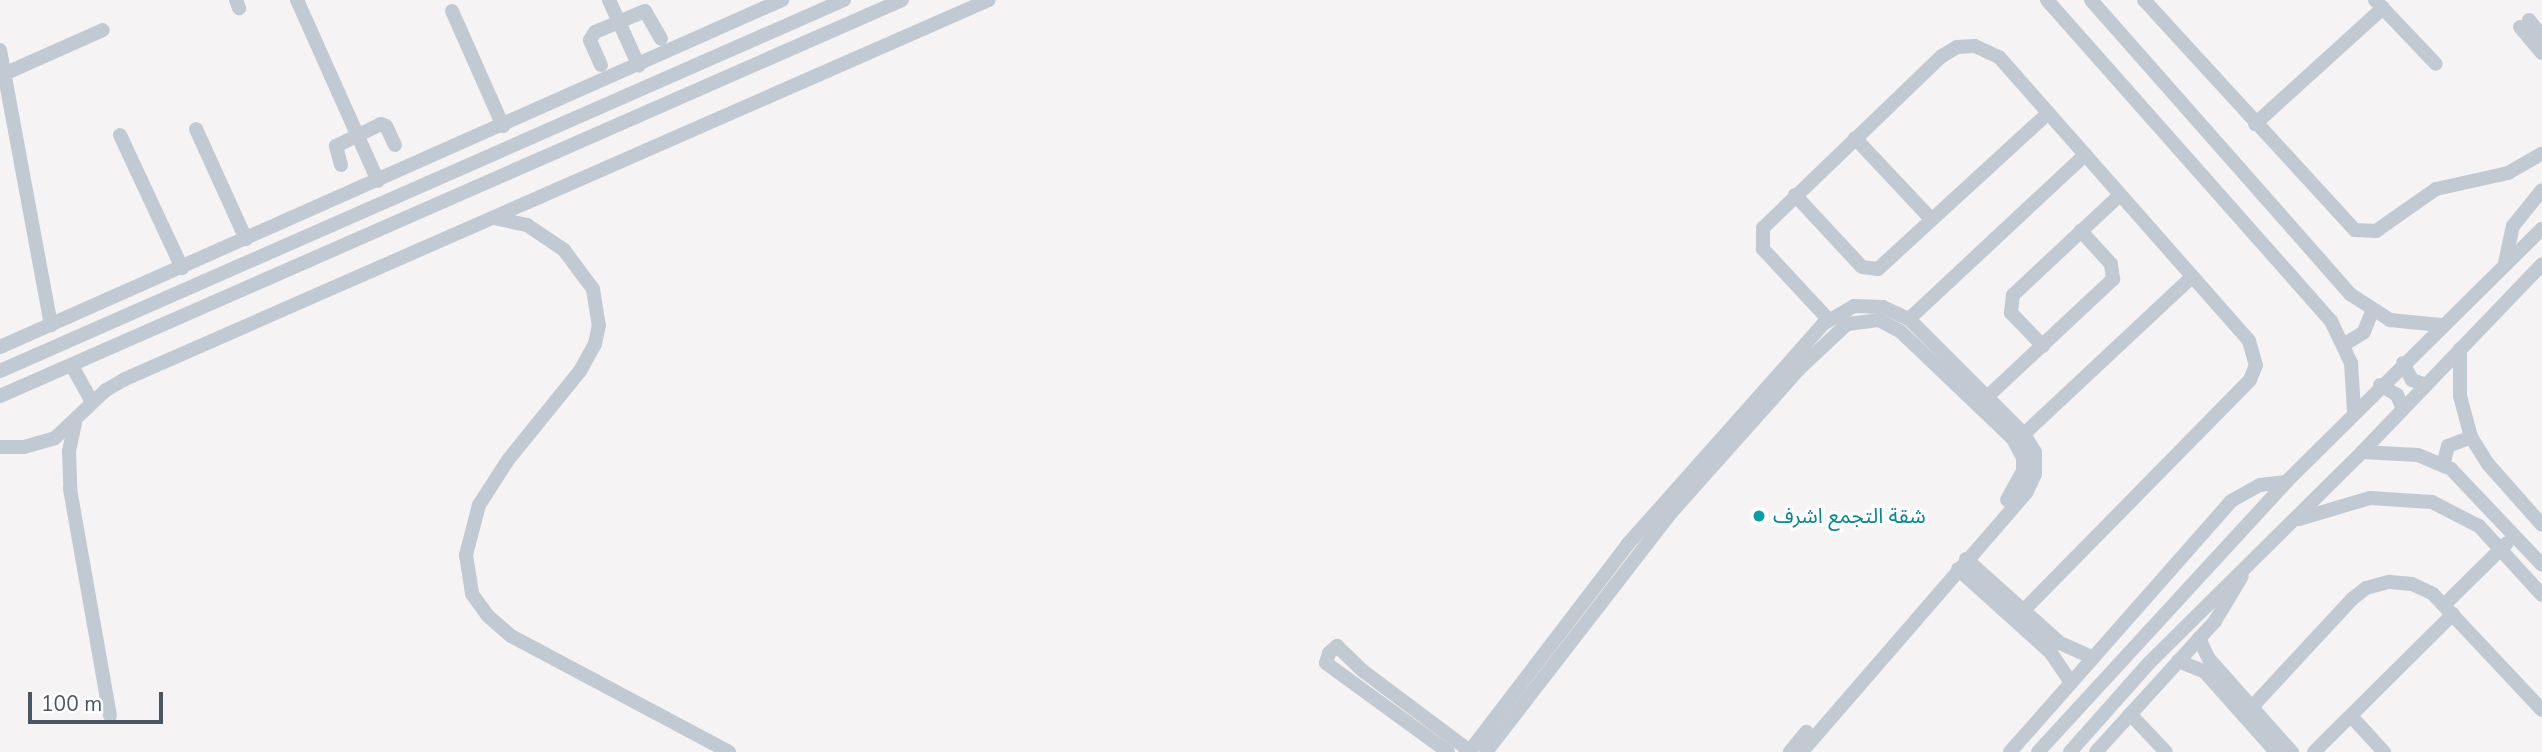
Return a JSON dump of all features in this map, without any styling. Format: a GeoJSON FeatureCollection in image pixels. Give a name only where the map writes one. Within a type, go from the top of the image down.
{"type":"FeatureCollection","features":[{"type":"Feature","properties":{"kind":"street"},"geometry":{"type":"LineString","coordinates":[[297,0],[378,181]]}},
{"type":"Feature","properties":{"kind":"street"},"geometry":{"type":"LineString","coordinates":[[609,0],[639,66]]}},
{"type":"Feature","properties":{"kind":"street"},"geometry":{"type":"LineString","coordinates":[[0,347],[639,66],[781,0]]}},
{"type":"Feature","properties":{"kind":"street"},"geometry":{"type":"LineString","coordinates":[[0,371],[844,0]]}},
{"type":"Feature","properties":{"kind":"street"},"geometry":{"type":"LineString","coordinates":[[0,396],[902,0]]}},
{"type":"Feature","properties":{"kind":"street"},"geometry":{"type":"LineString","coordinates":[[0,433],[7,447],[45,442],[76,421],[92,402],[125,379],[989,0]]}},
{"type":"Feature","properties":{"kind":"street"},"geometry":{"type":"LineString","coordinates":[[2047,0],[2326,314],[2345,344],[2353,372],[2354,411]]}},
{"type":"Feature","properties":{"kind":"street"},"geometry":{"type":"LineString","coordinates":[[2091,0],[2343,287],[2372,311],[2400,323],[2441,325]]}},
{"type":"Feature","properties":{"kind":"street"},"geometry":{"type":"LineString","coordinates":[[2151,2],[2346,225],[2365,233],[2381,229],[2436,189],[2508,173],[2542,153]]}},
{"type":"Feature","properties":{"kind":"street"},"geometry":{"type":"LineString","coordinates":[[2255,124],[2379,4],[2436,64]]}},
{"type":"Feature","properties":{"kind":"street"},"geometry":{"type":"LineString","coordinates":[[452,11],[503,126]]}},
{"type":"Feature","properties":{"kind":"street"},"geometry":{"type":"LineString","coordinates":[[601,65],[592,35],[619,22],[647,12],[660,39]]}},
{"type":"Feature","properties":{"kind":"street"},"geometry":{"type":"LineString","coordinates":[[786,50],[812,14]]}},
{"type":"Feature","properties":{"kind":"street"},"geometry":{"type":"LineString","coordinates":[[2542,36],[2525,24],[2542,53]]}},
{"type":"Feature","properties":{"kind":"street"},"geometry":{"type":"LineString","coordinates":[[3,84],[103,30]]}},
{"type":"Feature","properties":{"kind":"street"},"geometry":{"type":"LineString","coordinates":[[1828,319],[1761,242],[1767,222],[1942,56],[1966,46],[1984,48],[1999,57],[2253,348],[2254,373],[2023,611]]}},
{"type":"Feature","properties":{"kind":"street"},"geometry":{"type":"LineString","coordinates":[[0,50],[3,84],[15,145],[52,324],[59,345]]}},
{"type":"Feature","properties":{"kind":"street"},"geometry":{"type":"LineString","coordinates":[[1795,195],[1868,270],[1881,267],[2048,113]]}},
{"type":"Feature","properties":{"kind":"street"},"geometry":{"type":"LineString","coordinates":[[341,164],[335,148],[383,124],[395,145]]}},
{"type":"Feature","properties":{"kind":"street"},"geometry":{"type":"LineString","coordinates":[[197,128],[246,239]]}},
{"type":"Feature","properties":{"kind":"street"},"geometry":{"type":"LineString","coordinates":[[120,135],[182,268]]}},
{"type":"Feature","properties":{"kind":"street"},"geometry":{"type":"LineString","coordinates":[[1855,138],[1932,220]]}},
{"type":"Feature","properties":{"kind":"street"},"geometry":{"type":"LineString","coordinates":[[0,152],[15,145]]}},
{"type":"Feature","properties":{"kind":"street"},"geometry":{"type":"LineString","coordinates":[[1909,319],[2085,155]]}},
{"type":"Feature","properties":{"kind":"street"},"geometry":{"type":"LineString","coordinates":[[2505,263],[2517,217],[2542,190]]}},
{"type":"Feature","properties":{"kind":"street"},"geometry":{"type":"LineString","coordinates":[[2043,346],[2014,317],[2011,299],[2120,195]]}},
{"type":"Feature","properties":{"kind":"street"},"geometry":{"type":"LineString","coordinates":[[493,218],[527,225],[564,250],[593,289],[599,326],[595,344],[580,371],[508,460],[480,505],[466,555],[472,594],[488,616],[511,636],[729,752]]}},
{"type":"Feature","properties":{"kind":"street"},"geometry":{"type":"LineString","coordinates":[[2038,752],[2354,411],[2542,229]]}},
{"type":"Feature","properties":{"kind":"street"},"geometry":{"type":"LineString","coordinates":[[1987,397],[2113,279],[2111,264],[2081,231]]}},
{"type":"Feature","properties":{"kind":"street"},"geometry":{"type":"LineString","coordinates":[[249,261],[285,273]]}},
{"type":"Feature","properties":{"kind":"street"},"geometry":{"type":"LineString","coordinates":[[2070,752],[2150,662],[2362,452],[2542,264]]}},
{"type":"Feature","properties":{"kind":"street"},"geometry":{"type":"LineString","coordinates":[[2024,434],[2192,277]]}},
{"type":"Feature","properties":{"kind":"street"},"geometry":{"type":"LineString","coordinates":[[1448,752],[1326,663],[1329,653],[1337,646],[1363,671],[1469,752],[1513,702],[1632,549],[1793,366],[1828,319],[1854,306],[1873,305],[1909,319],[2024,434],[2035,452],[2033,480],[1790,752]]}},
{"type":"Feature","properties":{"kind":"street"},"geometry":{"type":"LineString","coordinates":[[2345,344],[2364,332],[2372,311]]}},
{"type":"Feature","properties":{"kind":"street"},"geometry":{"type":"LineString","coordinates":[[1793,366],[1840,328],[1855,321],[1879,320],[1900,331],[2013,439],[2023,458],[2019,484],[1964,559],[1802,752]]}},
{"type":"Feature","properties":{"kind":"street"},"geometry":{"type":"LineString","coordinates":[[2460,349],[2460,396],[2471,437],[2488,464],[2542,525]]}},
{"type":"Feature","properties":{"kind":"street"},"geometry":{"type":"LineString","coordinates":[[2403,363],[2412,380],[2426,385]]}},
{"type":"Feature","properties":{"kind":"street"},"geometry":{"type":"LineString","coordinates":[[72,366],[92,402]]}},
{"type":"Feature","properties":{"kind":"street"},"geometry":{"type":"LineString","coordinates":[[2380,385],[2398,395],[2403,409]]}},
{"type":"Feature","properties":{"kind":"street"},"geometry":{"type":"LineString","coordinates":[[76,421],[69,451],[70,489],[110,715]]}},
{"type":"Feature","properties":{"kind":"street"},"geometry":{"type":"LineString","coordinates":[[2443,465],[2448,446],[2471,437]]}},
{"type":"Feature","properties":{"kind":"street"},"geometry":{"type":"LineString","coordinates":[[2362,452],[2409,454],[2443,465],[2465,480],[2542,565]]}},
{"type":"Feature","properties":{"kind":"street"},"geometry":{"type":"LineString","coordinates":[[2010,752],[2231,501],[2252,487],[2286,482]]}},
{"type":"Feature","properties":{"kind":"street"},"geometry":{"type":"LineString","coordinates":[[2294,520],[2364,499],[2419,499],[2468,519],[2501,548],[2542,594]]}},
{"type":"Feature","properties":{"kind":"street"},"geometry":{"type":"LineString","coordinates":[[2314,752],[2351,716],[2515,534]]}},
{"type":"Feature","properties":{"kind":"street"},"geometry":{"type":"LineString","coordinates":[[1964,559],[2023,611],[2034,629]]}},
{"type":"Feature","properties":{"kind":"street"},"geometry":{"type":"LineString","coordinates":[[1964,559],[2060,652],[2070,681]]}},
{"type":"Feature","properties":{"kind":"street"},"geometry":{"type":"LineString","coordinates":[[2096,752],[2229,602],[2244,569]]}},
{"type":"Feature","properties":{"kind":"street"},"geometry":{"type":"LineString","coordinates":[[2252,707],[2366,588],[2389,582],[2412,584],[2448,610],[2542,710]]}},
{"type":"Feature","properties":{"kind":"street"},"geometry":{"type":"LineString","coordinates":[[2199,638],[2209,659],[2292,752]]}},
{"type":"Feature","properties":{"kind":"street"},"geometry":{"type":"LineString","coordinates":[[2060,652],[2092,657]]}},
{"type":"Feature","properties":{"kind":"street"},"geometry":{"type":"LineString","coordinates":[[2178,661],[2205,672],[2276,752]]}},
{"type":"Feature","properties":{"kind":"street"},"geometry":{"type":"LineString","coordinates":[[1486,752],[1513,702]]}},
{"type":"Feature","properties":{"kind":"street"},"geometry":{"type":"LineString","coordinates":[[2130,713],[2165,752]]}},
{"type":"Feature","properties":{"kind":"street"},"geometry":{"type":"LineString","coordinates":[[2351,716],[2384,752]]}},
{"type":"Feature","properties":{"kind":"place","name":"شقة التجمع اشرف"},"geometry":{"type":"Point","coordinates":[1759,516]}}]}
